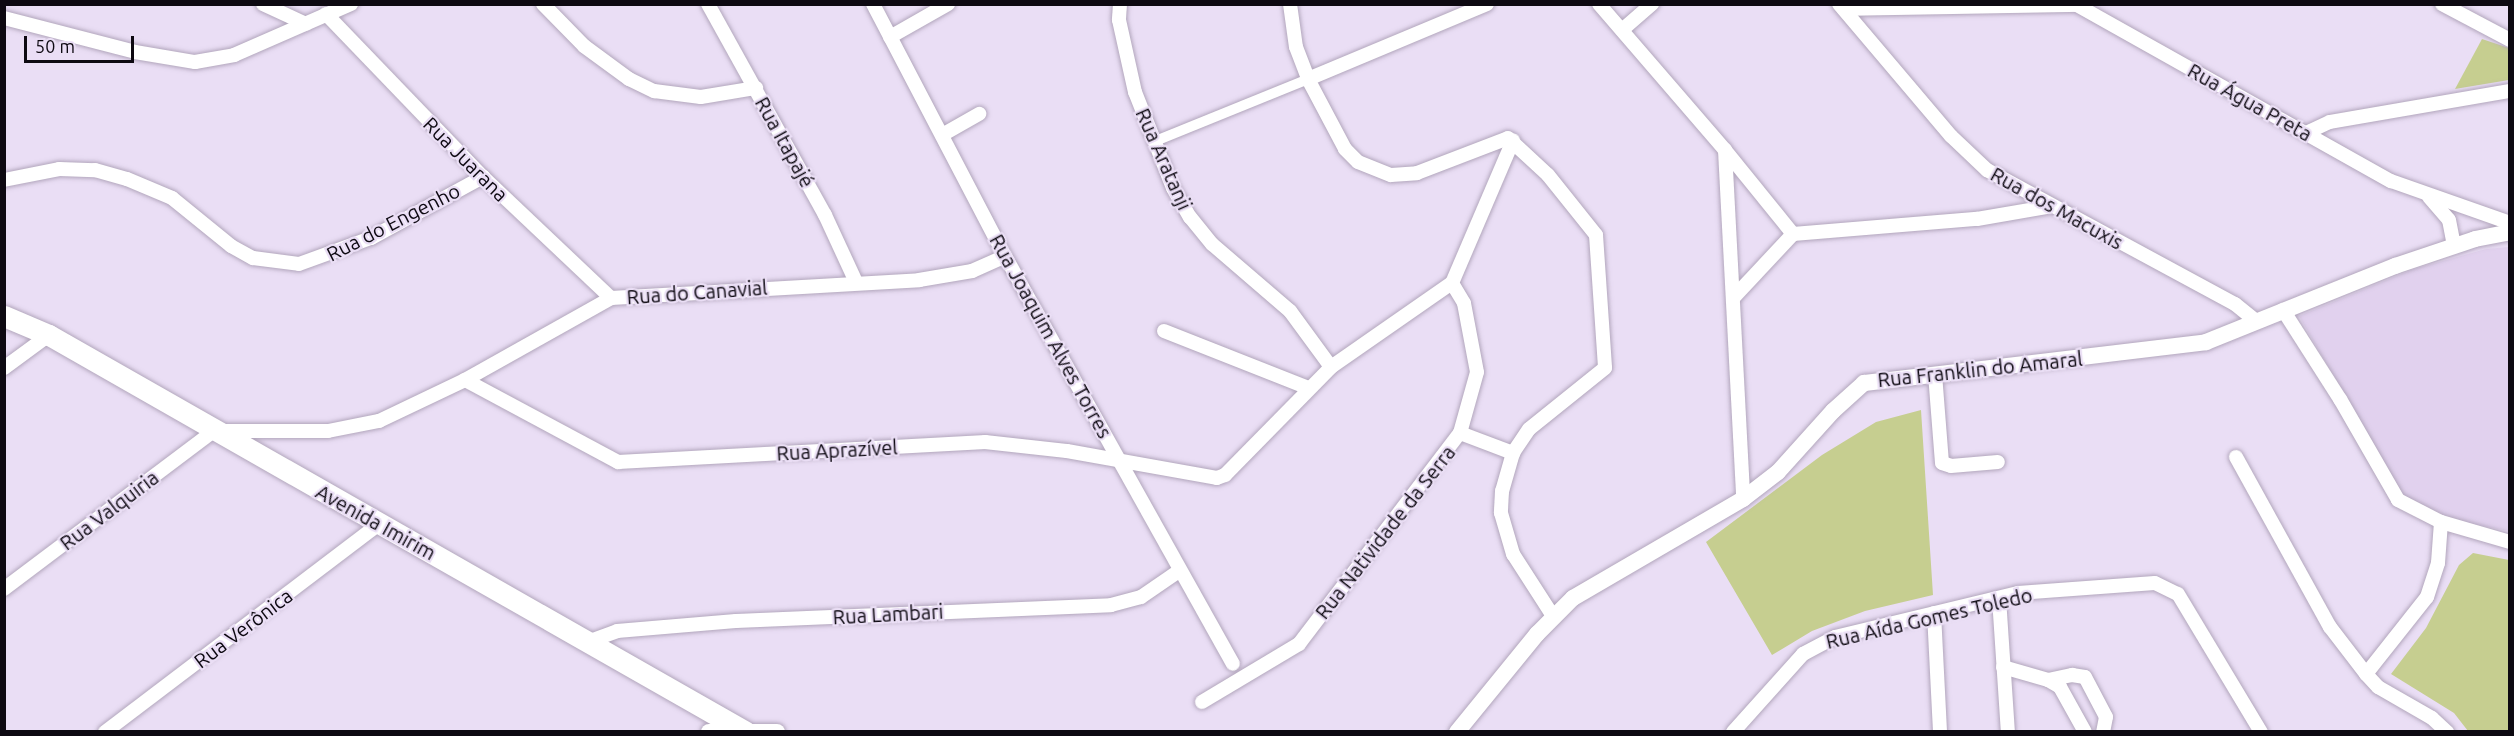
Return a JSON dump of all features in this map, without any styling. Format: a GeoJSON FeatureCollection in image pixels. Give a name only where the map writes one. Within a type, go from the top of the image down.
{"type":"FeatureCollection","features":[{"type":"Feature","properties":{"kind":"main road","name":"Avenida Imirim"},"geometry":{"type":"LineString","coordinates":[[4,316],[49,335],[214,431],[590,641],[745,731]]}},
{"type":"Feature","properties":{"kind":"street"},"geometry":{"type":"LineString","coordinates":[[263,4],[306,24]]}},
{"type":"Feature","properties":{"kind":"street"},"geometry":{"type":"LineString","coordinates":[[4,18],[135,52],[195,62],[234,55],[351,4]]}},
{"type":"Feature","properties":{"kind":"street"},"geometry":{"type":"LineString","coordinates":[[543,4],[584,46],[629,79],[654,91],[701,98],[756,88]]}},
{"type":"Feature","properties":{"kind":"street","name":"Rua Itapajé"},"geometry":{"type":"LineString","coordinates":[[708,4],[756,88],[856,282]]}},
{"type":"Feature","properties":{"kind":"street","name":"Rua Joaquim Alves Torres"},"geometry":{"type":"LineString","coordinates":[[873,4],[1005,255],[1179,571],[1233,664]]}},
{"type":"Feature","properties":{"kind":"street"},"geometry":{"type":"LineString","coordinates":[[890,37],[948,4]]}},
{"type":"Feature","properties":{"kind":"street","name":"Rua Aratanji"},"geometry":{"type":"LineString","coordinates":[[1120,4],[1119,20],[1132,82],[1153,142],[1190,217],[1212,244],[1290,311],[1331,367]]}},
{"type":"Feature","properties":{"kind":"street"},"geometry":{"type":"LineString","coordinates":[[1290,4],[1296,47],[1308,79],[1345,149],[1374,171],[1416,173],[1502,137],[1513,141],[1548,175],[1596,235],[1607,360],[1600,374],[1529,429],[1513,453],[1502,491],[1506,534],[1514,554],[1553,616]]}},
{"type":"Feature","properties":{"kind":"street"},"geometry":{"type":"LineString","coordinates":[[1153,142],[1487,4]]}},
{"type":"Feature","properties":{"kind":"street"},"geometry":{"type":"LineString","coordinates":[[1599,4],[1725,150],[1793,234]]}},
{"type":"Feature","properties":{"kind":"street"},"geometry":{"type":"LineString","coordinates":[[1622,30],[1652,4]]}},
{"type":"Feature","properties":{"kind":"street"},"geometry":{"type":"LineString","coordinates":[[2442,4],[2510,40]]}},
{"type":"Feature","properties":{"kind":"street"},"geometry":{"type":"LineString","coordinates":[[1841,7],[2075,5]]}},
{"type":"Feature","properties":{"kind":"street","name":"Rua Água Preta"},"geometry":{"type":"LineString","coordinates":[[2075,5],[2391,181],[2428,196],[2510,223]]}},
{"type":"Feature","properties":{"kind":"street","name":"Rua dos Macuxis"},"geometry":{"type":"LineString","coordinates":[[1841,7],[1958,143],[1988,170],[2052,207],[2235,304],[2256,321]]}},
{"type":"Feature","properties":{"kind":"street","name":"Rua Juarana"},"geometry":{"type":"LineString","coordinates":[[326,14],[483,177],[611,298]]}},
{"type":"Feature","properties":{"kind":"street"},"geometry":{"type":"LineString","coordinates":[[2306,133],[2330,123],[2510,91]]}},
{"type":"Feature","properties":{"kind":"street"},"geometry":{"type":"LineString","coordinates":[[942,135],[980,114]]}},
{"type":"Feature","properties":{"kind":"street"},"geometry":{"type":"LineString","coordinates":[[1164,331],[1309,388],[1331,367],[1452,284],[1513,141]]}},
{"type":"Feature","properties":{"kind":"street"},"geometry":{"type":"LineString","coordinates":[[1725,150],[1743,499]]}},
{"type":"Feature","properties":{"kind":"street","name":"Rua do Engenho"},"geometry":{"type":"LineString","coordinates":[[4,180],[58,169],[95,170],[127,179],[172,198],[231,246],[253,258],[299,264],[371,238],[483,177]]}},
{"type":"Feature","properties":{"kind":"street","name":"Rua Água Preta"},"geometry":{"type":"LineString","coordinates":[[2428,196],[2449,220],[2454,246]]}},
{"type":"Feature","properties":{"kind":"street"},"geometry":{"type":"LineString","coordinates":[[1734,297],[1793,234],[1977,219],[2052,207]]}},
{"type":"Feature","properties":{"kind":"street","name":"Rua Franklin do Amaral"},"geometry":{"type":"LineString","coordinates":[[1457,732],[1553,616],[1595,582],[1743,499],[1778,472],[1858,387],[1873,380],[2179,346],[2231,334],[2283,310],[2454,246],[2510,232]]}},
{"type":"Feature","properties":{"kind":"street","name":"Rua do Canavial"},"geometry":{"type":"LineString","coordinates":[[214,431],[328,432],[379,421],[465,380],[611,298],[944,277],[972,271],[1005,255]]}},
{"type":"Feature","properties":{"kind":"street","name":"Rua Natividade da Serra"},"geometry":{"type":"LineString","coordinates":[[1202,702],[1289,652],[1307,636],[1460,433],[1477,372],[1464,303],[1452,284]]}},
{"type":"Feature","properties":{"kind":"street"},"geometry":{"type":"LineString","coordinates":[[2283,310],[2340,399],[2398,500],[2441,522],[2510,542]]}},
{"type":"Feature","properties":{"kind":"street"},"geometry":{"type":"LineString","coordinates":[[4,368],[49,335]]}},
{"type":"Feature","properties":{"kind":"street"},"geometry":{"type":"LineString","coordinates":[[1935,374],[1942,463],[1951,466],[1998,462]]}},
{"type":"Feature","properties":{"kind":"street","name":"Rua Aprazível"},"geometry":{"type":"LineString","coordinates":[[465,380],[618,462],[985,442],[1120,461],[1207,478],[1225,475],[1309,388]]}},
{"type":"Feature","properties":{"kind":"street","name":"Rua Valquiria"},"geometry":{"type":"LineString","coordinates":[[4,589],[214,431]]}},
{"type":"Feature","properties":{"kind":"street"},"geometry":{"type":"LineString","coordinates":[[265,459],[266,441],[272,431]]}},
{"type":"Feature","properties":{"kind":"street"},"geometry":{"type":"LineString","coordinates":[[1460,433],[1513,453]]}},
{"type":"Feature","properties":{"kind":"street"},"geometry":{"type":"LineString","coordinates":[[2236,457],[2330,627],[2366,674],[2378,687],[2432,718],[2447,732]]}},
{"type":"Feature","properties":{"kind":"street"},"geometry":{"type":"LineString","coordinates":[[2366,674],[2427,597],[2438,563],[2441,522]]}},
{"type":"Feature","properties":{"kind":"street","name":"Rua Verônica"},"geometry":{"type":"LineString","coordinates":[[105,732],[380,524]]}},
{"type":"Feature","properties":{"kind":"street","name":"Rua Lambari"},"geometry":{"type":"LineString","coordinates":[[590,641],[617,631],[736,621],[1111,605],[1141,597],[1179,571]]}},
{"type":"Feature","properties":{"kind":"street","name":"Rua Aída Gomes Toledo"},"geometry":{"type":"LineString","coordinates":[[1734,732],[1788,670],[1819,644],[1999,598],[2155,584],[2172,588],[2260,732]]}},
{"type":"Feature","properties":{"kind":"street"},"geometry":{"type":"LineString","coordinates":[[1999,598],[2008,732]]}},
{"type":"Feature","properties":{"kind":"street"},"geometry":{"type":"LineString","coordinates":[[1934,613],[1940,732]]}},
{"type":"Feature","properties":{"kind":"street"},"geometry":{"type":"LineString","coordinates":[[2003,668],[2048,680],[2072,675],[2085,677],[2106,717],[2103,732]]}},
{"type":"Feature","properties":{"kind":"street"},"geometry":{"type":"LineString","coordinates":[[2048,680],[2070,700],[2085,732]]}},
{"type":"Feature","properties":{"kind":"street"},"geometry":{"type":"LineString","coordinates":[[709,732],[777,732]]}},
{"type":"Feature","properties":{"kind":"shaded area"},"geometry":{"type":"Polygon","coordinates":[[[2509,247],[2509,531],[2462,522],[2405,500],[2299,316],[2414,269],[2486,249],[2509,247]]]}},
{"type":"Feature","properties":{"kind":"green space"},"geometry":{"type":"Polygon","coordinates":[[[2482,39],[2509,48],[2509,80],[2455,89],[2482,39]]]}},
{"type":"Feature","properties":{"kind":"green space"},"geometry":{"type":"Polygon","coordinates":[[[1921,410],[1933,595],[1865,611],[1812,631],[1772,655],[1706,542],[1822,455],[1876,422],[1921,410]]]}},
{"type":"Feature","properties":{"kind":"green space"},"geometry":{"type":"Polygon","coordinates":[[[2473,553],[2509,560],[2509,731],[2468,731],[2454,713],[2391,674],[2426,628],[2459,565],[2473,553]]]}}]}
